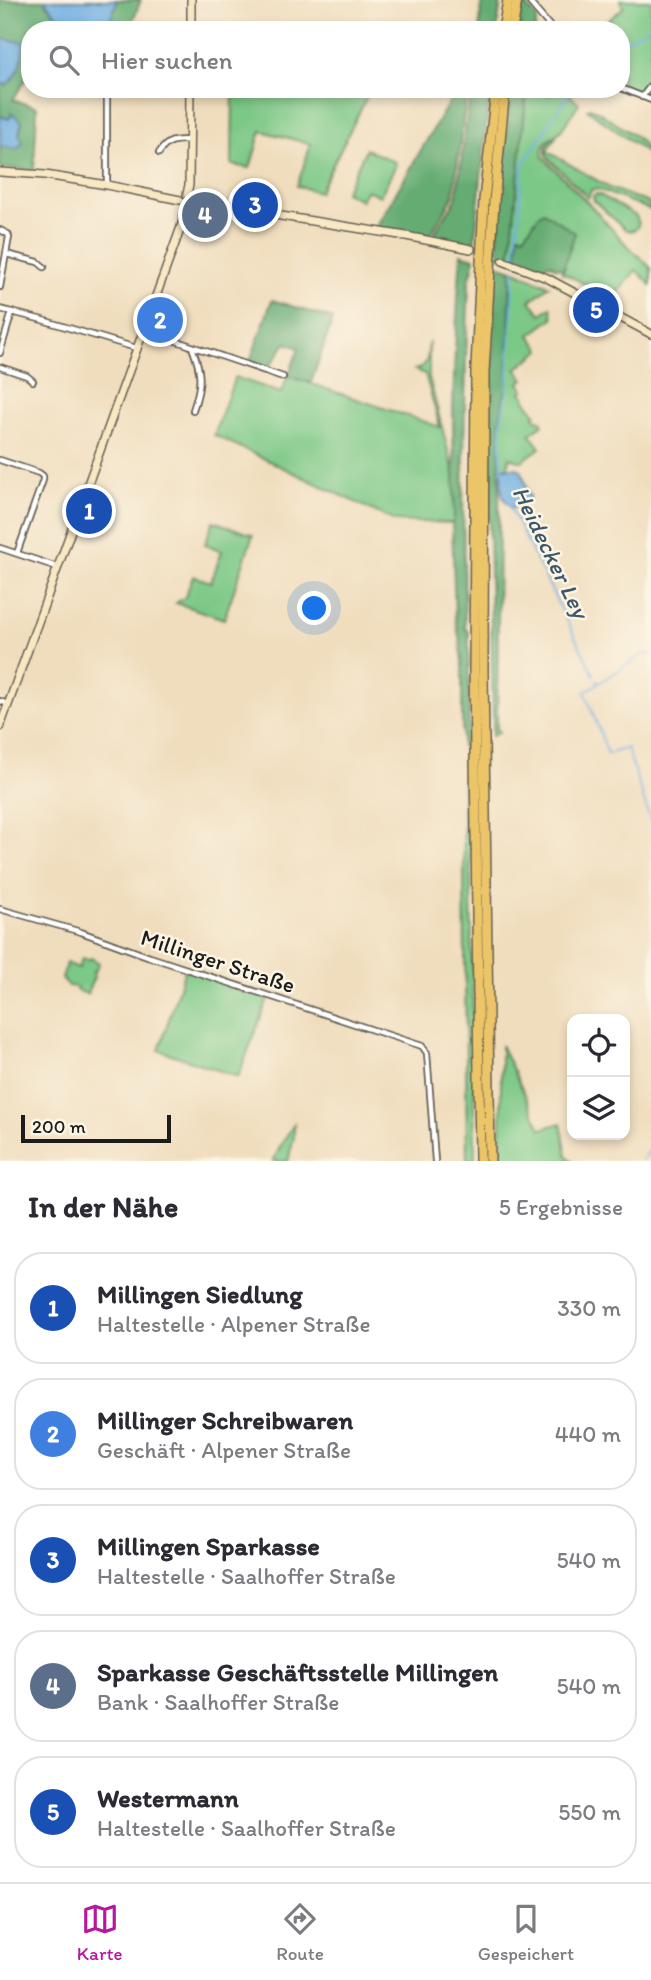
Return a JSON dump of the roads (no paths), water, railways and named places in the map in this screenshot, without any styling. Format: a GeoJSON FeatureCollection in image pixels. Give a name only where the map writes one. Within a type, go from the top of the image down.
{"type":"FeatureCollection","features":[{"type":"Feature","properties":{"kind":"highway"},"geometry":{"type":"LineString","coordinates":[[504,21],[508,0]]}},
{"type":"Feature","properties":{"kind":"highway"},"geometry":{"type":"LineString","coordinates":[[514,21],[517,0]]}},
{"type":"Feature","properties":{"kind":"highway"},"geometry":{"type":"LineString","coordinates":[[480,1161],[474,668],[476,367],[484,200],[495,98]]}},
{"type":"Feature","properties":{"kind":"highway"},"geometry":{"type":"LineString","coordinates":[[490,1161],[483,670],[484,371],[494,201],[504,98]]}},
{"type":"Feature","properties":{"kind":"street"},"geometry":{"type":"LineString","coordinates":[[191,0],[191,21]]}},
{"type":"Feature","properties":{"kind":"street"},"geometry":{"type":"LineString","coordinates":[[530,3],[546,21]]}},
{"type":"Feature","properties":{"kind":"street"},"geometry":{"type":"LineString","coordinates":[[642,97],[651,85]]}},
{"type":"Feature","properties":{"kind":"street"},"geometry":{"type":"LineString","coordinates":[[630,92],[651,100]]}},
{"type":"Feature","properties":{"kind":"street"},"geometry":{"type":"LineString","coordinates":[[107,98],[107,185]]}},
{"type":"Feature","properties":{"kind":"street"},"geometry":{"type":"LineString","coordinates":[[187,194],[190,98]]}},
{"type":"Feature","properties":{"kind":"street"},"geometry":{"type":"LineString","coordinates":[[159,153],[169,142],[189,140]]}},
{"type":"Feature","properties":{"kind":"street"},"geometry":{"type":"LineString","coordinates":[[0,172],[45,175],[180,200]]}},
{"type":"Feature","properties":{"kind":"street"},"geometry":{"type":"LineString","coordinates":[[180,200],[187,194]]}},
{"type":"Feature","properties":{"kind":"street"},"geometry":{"type":"LineString","coordinates":[[187,194],[192,196],[194,202]]}},
{"type":"Feature","properties":{"kind":"street"},"geometry":{"type":"LineString","coordinates":[[180,200],[186,208]]}},
{"type":"Feature","properties":{"kind":"street"},"geometry":{"type":"LineString","coordinates":[[186,208],[194,202]]}},
{"type":"Feature","properties":{"kind":"street"},"geometry":{"type":"LineString","coordinates":[[194,202],[471,249]]}},
{"type":"Feature","properties":{"kind":"street"},"geometry":{"type":"LineString","coordinates":[[0,727],[4,702],[58,568],[186,208]]}},
{"type":"Feature","properties":{"kind":"street"},"geometry":{"type":"LineString","coordinates":[[0,230],[9,237],[0,287]]}},
{"type":"Feature","properties":{"kind":"street"},"geometry":{"type":"LineString","coordinates":[[6,254],[38,262],[44,267]]}},
{"type":"Feature","properties":{"kind":"street"},"geometry":{"type":"LineString","coordinates":[[503,261],[559,284],[651,334]]}},
{"type":"Feature","properties":{"kind":"street"},"geometry":{"type":"LineString","coordinates":[[0,309],[136,348]]}},
{"type":"Feature","properties":{"kind":"street"},"geometry":{"type":"LineString","coordinates":[[0,353],[12,312]]}},
{"type":"Feature","properties":{"kind":"street"},"geometry":{"type":"LineString","coordinates":[[143,330],[283,377]]}},
{"type":"Feature","properties":{"kind":"street"},"geometry":{"type":"LineString","coordinates":[[192,346],[201,379],[193,410]]}},
{"type":"Feature","properties":{"kind":"street"},"geometry":{"type":"LineString","coordinates":[[0,367],[27,376],[33,382]]}},
{"type":"Feature","properties":{"kind":"street"},"geometry":{"type":"LineString","coordinates":[[0,460],[43,476],[17,553]]}},
{"type":"Feature","properties":{"kind":"street"},"geometry":{"type":"LineString","coordinates":[[0,548],[58,568]]}},
{"type":"Feature","properties":{"kind":"street","name":"Millinger Straße"},"geometry":{"type":"LineString","coordinates":[[0,909],[81,932],[425,1049],[435,1161]]}},
{"type":"Feature","properties":{"kind":"water"},"geometry":{"type":"Polygon","coordinates":[[[44,0],[117,0],[109,21],[76,21],[57,16],[44,0]]]}},
{"type":"Feature","properties":{"kind":"water"},"geometry":{"type":"Polygon","coordinates":[[[2,39],[21,42],[21,59],[17,71],[6,85],[0,83],[2,39]]]}},
{"type":"Feature","properties":{"kind":"water"},"geometry":{"type":"Polygon","coordinates":[[[12,113],[22,122],[19,133],[23,143],[16,149],[0,146],[0,116],[9,119],[12,113]]]}},
{"type":"Feature","properties":{"kind":"water"},"geometry":{"type":"Polygon","coordinates":[[[502,468],[521,470],[530,497],[522,505],[513,508],[505,500],[501,480],[502,468]]]}},
{"type":"Feature","properties":{"kind":"waterway"},"geometry":{"type":"LineString","coordinates":[[630,38],[651,26]]}},
{"type":"Feature","properties":{"kind":"waterway"},"geometry":{"type":"LineString","coordinates":[[515,260],[523,164],[566,98]]}},
{"type":"Feature","properties":{"kind":"waterway","name":"Heidecker Ley"},"geometry":{"type":"LineString","coordinates":[[502,471],[501,431],[507,392],[514,270]]}},
{"type":"Feature","properties":{"kind":"waterway","name":"Heidecker Ley"},"geometry":{"type":"LineString","coordinates":[[509,505],[594,675]]}},
{"type":"Feature","properties":{"kind":"waterway"},"geometry":{"type":"LineString","coordinates":[[599,683],[644,654],[651,654]]}},
{"type":"Feature","properties":{"kind":"waterway","name":"Heidecker Ley"},"geometry":{"type":"LineString","coordinates":[[597,681],[599,683],[585,692],[608,754],[627,748],[651,822]]}},
{"type":"Feature","properties":{"kind":"waterway","name":"Heidecker Ley"},"geometry":{"type":"LineString","coordinates":[[642,1161],[651,1148]]}},
{"type":"Feature","properties":{"kind":"tunnel"},"geometry":{"type":"LineString","coordinates":[[471,249],[503,261]]}},
{"type":"Feature","properties":{"kind":"place","name":"Millingen Sparkasse"},"geometry":{"type":"Point","coordinates":[255,205]}},
{"type":"Feature","properties":{"kind":"place","name":"Sparkasse Geschäftsstelle Millingen"},"geometry":{"type":"Point","coordinates":[205,215]}},
{"type":"Feature","properties":{"kind":"place","name":"Westermann"},"geometry":{"type":"Point","coordinates":[596,310]}},
{"type":"Feature","properties":{"kind":"place","name":"Millinger Schreibwaren"},"geometry":{"type":"Point","coordinates":[160,320]}},
{"type":"Feature","properties":{"kind":"place","name":"Millingen Siedlung"},"geometry":{"type":"Point","coordinates":[89,511]}}]}
